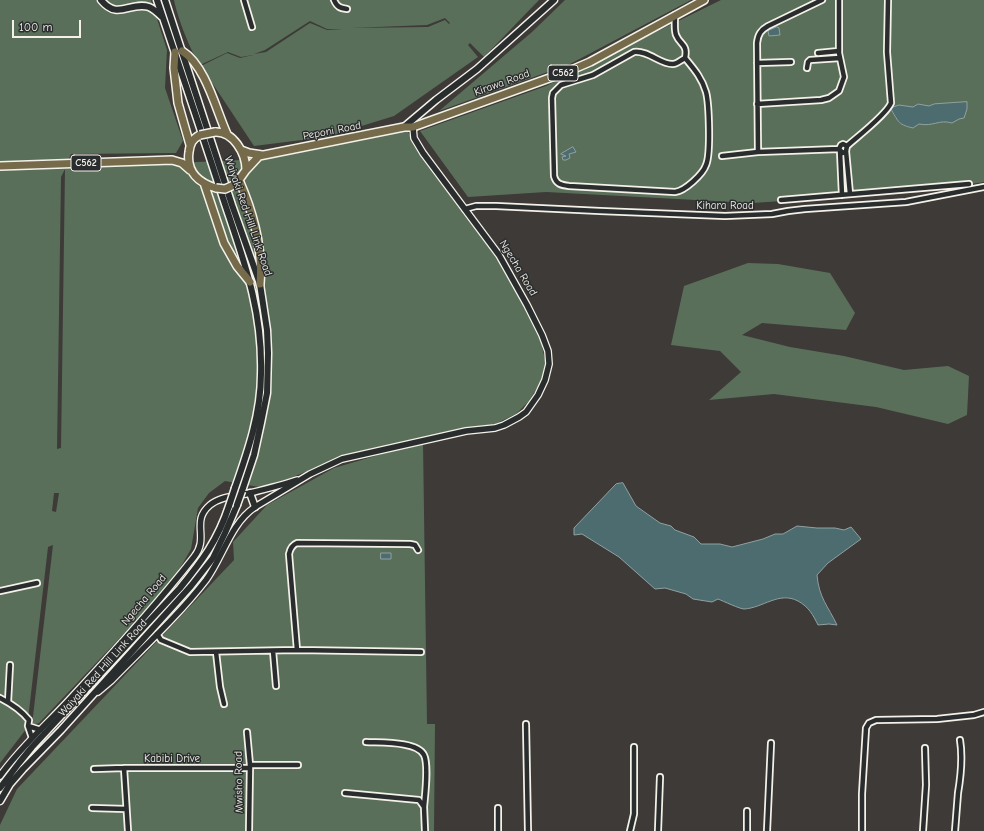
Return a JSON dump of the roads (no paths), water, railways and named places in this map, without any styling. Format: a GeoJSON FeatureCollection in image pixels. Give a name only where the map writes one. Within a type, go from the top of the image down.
{"type":"FeatureCollection","features":[{"type":"Feature","properties":{"kind":"main road"},"geometry":{"type":"LineString","coordinates":[[101,0],[108,7],[114,10],[138,7],[151,8],[163,18]]}},
{"type":"Feature","properties":{"kind":"main road"},"geometry":{"type":"LineString","coordinates":[[138,7],[142,0]]}},
{"type":"Feature","properties":{"kind":"main road","name":"Waiyaki Red Hill Link Road"},"geometry":{"type":"LineString","coordinates":[[0,801],[10,784],[23,768],[191,586],[206,567],[218,548],[242,491],[254,455],[267,393],[268,353],[266,324],[260,284],[179,52],[163,18],[157,0]]}},
{"type":"Feature","properties":{"kind":"main road"},"geometry":{"type":"LineString","coordinates":[[404,127],[436,100],[478,69],[554,0]]}},
{"type":"Feature","properties":{"kind":"main road","name":"Kirawa Road"},"geometry":{"type":"LineString","coordinates":[[413,127],[569,71],[590,62],[704,0]]}},
{"type":"Feature","properties":{"kind":"main road","name":"Waiyaki Red Hill Link Road"},"geometry":{"type":"LineString","coordinates":[[0,788],[23,758],[90,681],[180,588],[199,565],[216,538],[247,455],[253,433],[261,389],[262,373],[259,326],[250,282],[179,52],[166,1]]}},
{"type":"Feature","properties":{"kind":"main road"},"geometry":{"type":"LineString","coordinates":[[172,160],[182,163],[197,178],[216,188],[225,188],[238,182],[246,170],[245,159],[241,150],[227,134],[208,86],[192,59],[179,52],[174,68],[178,103],[190,148]]}},
{"type":"Feature","properties":{"kind":"main road"},"geometry":{"type":"LineString","coordinates":[[404,127],[413,127]]}},
{"type":"Feature","properties":{"kind":"main road","name":"Peponi Road"},"geometry":{"type":"LineString","coordinates":[[246,170],[255,160],[264,155],[404,127]]}},
{"type":"Feature","properties":{"kind":"main road"},"geometry":{"type":"LineString","coordinates":[[190,170],[188,161],[193,140],[200,134],[223,132],[227,134]]}},
{"type":"Feature","properties":{"kind":"main road","name":"C562"},"geometry":{"type":"LineString","coordinates":[[0,166],[172,160],[178,158],[190,148]]}},
{"type":"Feature","properties":{"kind":"main road","name":"Peponi Road"},"geometry":{"type":"LineString","coordinates":[[241,150],[249,153],[264,155]]}},
{"type":"Feature","properties":{"kind":"main road"},"geometry":{"type":"LineString","coordinates":[[238,182],[255,228],[261,266],[260,284]]}},
{"type":"Feature","properties":{"kind":"main road"},"geometry":{"type":"LineString","coordinates":[[204,183],[224,243],[237,266],[250,282]]}},
{"type":"Feature","properties":{"kind":"main road"},"geometry":{"type":"LineString","coordinates":[[250,493],[255,507]]}},
{"type":"Feature","properties":{"kind":"street"},"geometry":{"type":"LineString","coordinates":[[244,0],[252,27]]}},
{"type":"Feature","properties":{"kind":"street"},"geometry":{"type":"LineString","coordinates":[[334,0],[337,6],[347,9]]}},
{"type":"Feature","properties":{"kind":"street"},"geometry":{"type":"LineString","coordinates":[[758,152],[758,36],[761,31],[768,26],[822,0]]}},
{"type":"Feature","properties":{"kind":"street"},"geometry":{"type":"LineString","coordinates":[[757,104],[821,100],[835,95],[839,91],[844,77],[839,51],[839,0]]}},
{"type":"Feature","properties":{"kind":"street"},"geometry":{"type":"LineString","coordinates":[[722,156],[758,152],[840,150],[843,152],[887,110],[891,103],[888,52],[888,0]]}},
{"type":"Feature","properties":{"kind":"street"},"geometry":{"type":"LineString","coordinates":[[675,15],[676,34],[684,45],[686,51],[685,58],[697,72],[704,86],[707,98],[708,159],[705,168],[682,190],[675,192],[569,186],[558,183],[554,176],[552,98],[553,93],[557,89],[561,86],[593,75],[634,52],[641,52],[670,64],[676,63],[685,58]]}},
{"type":"Feature","properties":{"kind":"street"},"geometry":{"type":"LineString","coordinates":[[818,52],[839,51]]}},
{"type":"Feature","properties":{"kind":"street"},"geometry":{"type":"LineString","coordinates":[[807,68],[808,61],[840,58]]}},
{"type":"Feature","properties":{"kind":"street"},"geometry":{"type":"LineString","coordinates":[[757,63],[791,62]]}},
{"type":"Feature","properties":{"kind":"street","name":"Ngecha Road"},"geometry":{"type":"LineString","coordinates":[[0,776],[32,738],[90,681],[195,556],[201,543],[200,526],[202,516],[206,509],[213,503],[219,500],[280,485],[353,456],[466,431],[495,428],[519,417],[531,406],[538,395],[545,380],[549,364],[547,346],[542,335],[506,267],[465,208],[423,153],[414,138],[413,127]]}},
{"type":"Feature","properties":{"kind":"street"},"geometry":{"type":"LineString","coordinates":[[842,195],[840,150],[842,145],[847,148]]}},
{"type":"Feature","properties":{"kind":"street"},"geometry":{"type":"LineString","coordinates":[[847,148],[850,194]]}},
{"type":"Feature","properties":{"kind":"street"},"geometry":{"type":"LineString","coordinates":[[781,200],[969,184]]}},
{"type":"Feature","properties":{"kind":"street","name":"Kihara Road"},"geometry":{"type":"LineString","coordinates":[[465,208],[476,206],[496,206],[725,216],[772,214],[805,209],[906,202],[984,187]]}},
{"type":"Feature","properties":{"kind":"street","name":"Ngecha Road"},"geometry":{"type":"LineString","coordinates":[[86,701],[111,681],[191,599],[217,563],[240,522],[249,511],[310,474]]}},
{"type":"Feature","properties":{"kind":"street"},"geometry":{"type":"LineString","coordinates":[[297,650],[289,554],[294,544],[410,544],[415,546],[418,550]]}},
{"type":"Feature","properties":{"kind":"street"},"geometry":{"type":"LineString","coordinates":[[0,591],[37,583]]}},
{"type":"Feature","properties":{"kind":"street"},"geometry":{"type":"LineString","coordinates":[[156,634],[161,640],[185,651],[216,652],[297,650],[422,652]]}},
{"type":"Feature","properties":{"kind":"street"},"geometry":{"type":"LineString","coordinates":[[273,651],[276,686]]}},
{"type":"Feature","properties":{"kind":"street"},"geometry":{"type":"LineString","coordinates":[[216,652],[220,687],[224,704]]}},
{"type":"Feature","properties":{"kind":"street"},"geometry":{"type":"LineString","coordinates":[[8,702],[10,666]]}},
{"type":"Feature","properties":{"kind":"street"},"geometry":{"type":"LineString","coordinates":[[0,698],[23,712],[29,720],[28,726],[32,738]]}},
{"type":"Feature","properties":{"kind":"street"},"geometry":{"type":"LineString","coordinates":[[862,831],[862,780],[866,728],[869,723],[876,720],[946,718],[974,715],[984,712]]}},
{"type":"Feature","properties":{"kind":"street"},"geometry":{"type":"LineString","coordinates":[[526,724],[528,831]]}},
{"type":"Feature","properties":{"kind":"street"},"geometry":{"type":"LineString","coordinates":[[28,726],[41,730]]}},
{"type":"Feature","properties":{"kind":"street","name":"Mwisho Road"},"geometry":{"type":"LineString","coordinates":[[247,732],[249,767],[249,831]]}},
{"type":"Feature","properties":{"kind":"street"},"geometry":{"type":"LineString","coordinates":[[955,831],[961,775],[962,752],[960,740]]}},
{"type":"Feature","properties":{"kind":"street"},"geometry":{"type":"LineString","coordinates":[[366,742],[408,746],[423,753],[425,758],[426,777],[424,807],[425,831]]}},
{"type":"Feature","properties":{"kind":"street"},"geometry":{"type":"LineString","coordinates":[[768,831],[771,743]]}},
{"type":"Feature","properties":{"kind":"street"},"geometry":{"type":"LineString","coordinates":[[630,831],[634,814],[634,747]]}},
{"type":"Feature","properties":{"kind":"street"},"geometry":{"type":"LineString","coordinates":[[923,831],[926,785],[925,748]]}},
{"type":"Feature","properties":{"kind":"street","name":"Kabibi Drive"},"geometry":{"type":"LineString","coordinates":[[94,769],[298,765]]}},
{"type":"Feature","properties":{"kind":"street"},"geometry":{"type":"LineString","coordinates":[[124,768],[128,831]]}},
{"type":"Feature","properties":{"kind":"street"},"geometry":{"type":"LineString","coordinates":[[658,831],[660,777]]}},
{"type":"Feature","properties":{"kind":"street"},"geometry":{"type":"LineString","coordinates":[[345,793],[419,800],[424,807]]}},
{"type":"Feature","properties":{"kind":"street"},"geometry":{"type":"LineString","coordinates":[[92,808],[126,809]]}},
{"type":"Feature","properties":{"kind":"street"},"geometry":{"type":"LineString","coordinates":[[498,808],[498,831]]}},
{"type":"Feature","properties":{"kind":"street"},"geometry":{"type":"LineString","coordinates":[[747,811],[747,831]]}},
{"type":"Feature","properties":{"kind":"water"},"geometry":{"type":"Polygon","coordinates":[[[777,27],[779,28],[780,35],[769,36],[768,31],[777,27]]]}},
{"type":"Feature","properties":{"kind":"water"},"geometry":{"type":"Polygon","coordinates":[[[967,102],[967,109],[964,118],[952,123],[943,122],[928,125],[919,124],[913,128],[901,123],[890,108],[899,105],[913,107],[918,104],[929,106],[934,104],[967,102]]]}},
{"type":"Feature","properties":{"kind":"water"},"geometry":{"type":"Polygon","coordinates":[[[573,147],[576,152],[569,154],[570,158],[563,160],[562,157],[566,156],[561,154],[573,147]]]}},
{"type":"Feature","properties":{"kind":"water"},"geometry":{"type":"Polygon","coordinates":[[[623,483],[636,506],[660,523],[671,526],[675,530],[694,537],[701,544],[720,544],[732,547],[763,539],[775,534],[783,534],[797,526],[835,528],[844,530],[851,527],[861,539],[828,563],[817,575],[824,602],[837,625],[818,625],[808,609],[802,603],[791,598],[778,599],[744,609],[718,599],[712,602],[693,599],[686,594],[665,588],[655,589],[619,557],[582,534],[574,535],[574,528],[616,484],[623,483]]]}},
{"type":"Feature","properties":{"kind":"water"},"geometry":{"type":"Polygon","coordinates":[[[381,553],[391,553],[391,559],[381,559],[381,553]]]}}]}
